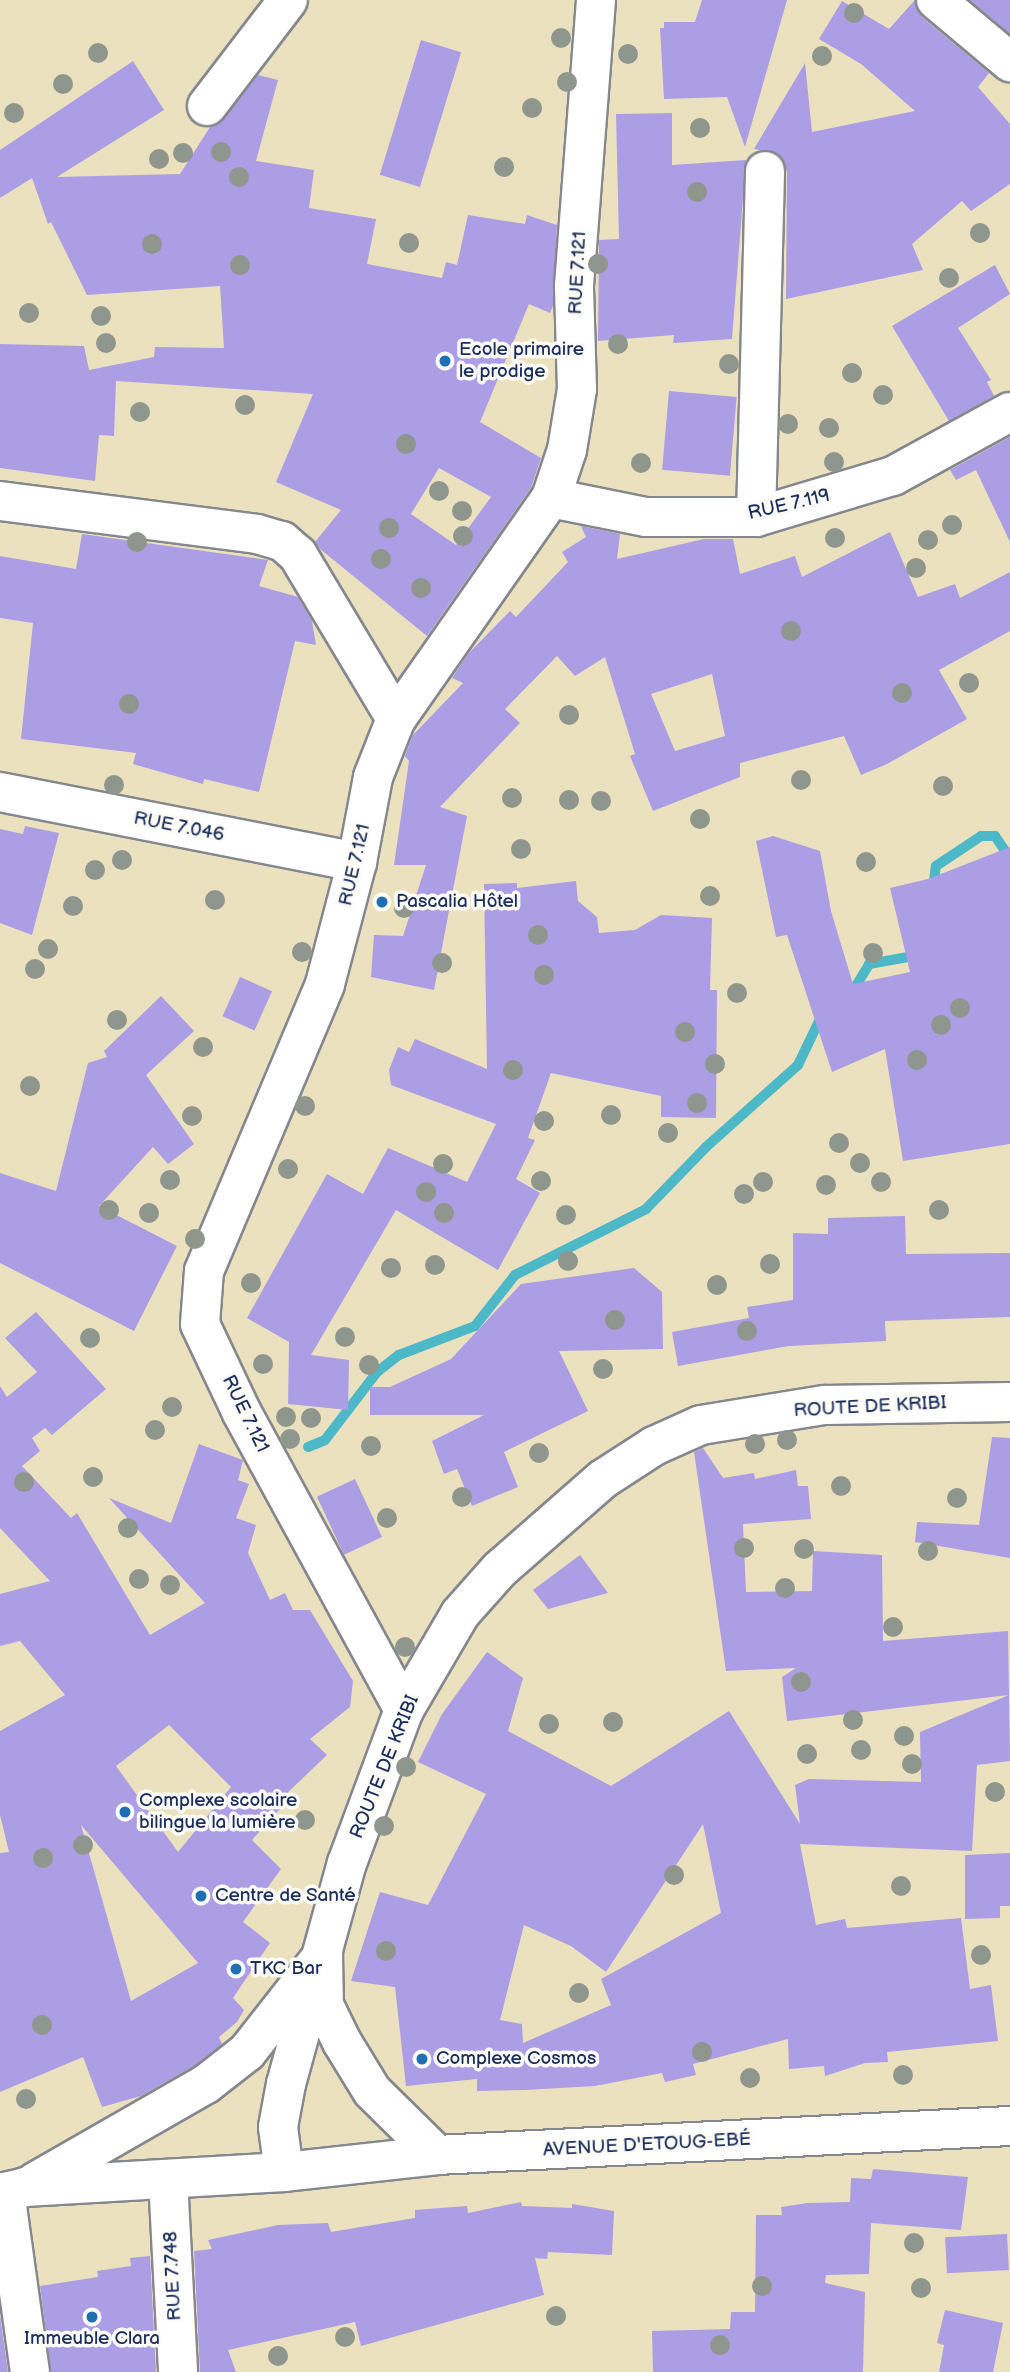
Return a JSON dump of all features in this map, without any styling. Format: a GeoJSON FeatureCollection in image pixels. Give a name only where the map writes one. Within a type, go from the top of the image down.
{"type":"FeatureCollection","features":[{"type":"Feature","properties":{"kind":"street"},"geometry":{"type":"LineString","coordinates":[[207,106],[288,0]]}},
{"type":"Feature","properties":{"kind":"street","name":"RUE 7.121"},"geometry":{"type":"LineString","coordinates":[[404,1710],[242,1413],[200,1324],[204,1271],[325,984],[357,862],[373,777],[396,719],[551,498],[566,450],[577,389],[574,286],[596,0]]}},
{"type":"Feature","properties":{"kind":"street"},"geometry":{"type":"LineString","coordinates":[[936,0],[1010,62]]}},
{"type":"Feature","properties":{"kind":"street"},"geometry":{"type":"LineString","coordinates":[[756,517],[765,171]]}},
{"type":"Feature","properties":{"kind":"street","name":"RUE 7.119"},"geometry":{"type":"LineString","coordinates":[[551,498],[646,517],[756,517],[893,476],[1010,412]]}},
{"type":"Feature","properties":{"kind":"street"},"geometry":{"type":"LineString","coordinates":[[0,501],[257,534],[282,541],[298,555],[396,719]]}},
{"type":"Feature","properties":{"kind":"street","name":"RUE 7.046"},"geometry":{"type":"LineString","coordinates":[[0,792],[357,862]]}},
{"type":"Feature","properties":{"kind":"street","name":"ROUTE DE KRIBI"},"geometry":{"type":"LineString","coordinates":[[284,2172],[278,2127],[286,2084],[347,1863],[404,1710],[460,1614],[499,1570],[566,1507],[654,1446],[701,1425],[825,1405],[1010,1402]]}},
{"type":"Feature","properties":{"kind":"street"},"geometry":{"type":"LineString","coordinates":[[323,1955],[324,2005],[342,2042],[372,2091],[437,2155]]}},
{"type":"Feature","properties":{"kind":"street"},"geometry":{"type":"LineString","coordinates":[[10,2191],[206,2084],[247,2052],[323,1955]]}},
{"type":"Feature","properties":{"kind":"street","name":"AVENUE D'ETOUG-EBÉ"},"geometry":{"type":"LineString","coordinates":[[284,2172],[437,2155],[1010,2126]]}},
{"type":"Feature","properties":{"kind":"street"},"geometry":{"type":"LineString","coordinates":[[10,2191],[284,2172]]}},
{"type":"Feature","properties":{"kind":"street","name":"RUE 7.748"},"geometry":{"type":"LineString","coordinates":[[168,2179],[178,2372]]}},
{"type":"Feature","properties":{"kind":"street"},"geometry":{"type":"LineString","coordinates":[[10,2191],[30,2372]]}},
{"type":"Feature","properties":{"kind":"building"},"geometry":{"type":"Polygon","coordinates":[[[702,0],[787,0],[745,147],[727,97],[664,99],[660,28],[664,28],[664,22],[695,22],[702,0]]]}},
{"type":"Feature","properties":{"kind":"building"},"geometry":{"type":"Polygon","coordinates":[[[915,0],[922,17],[989,73],[978,87],[1010,124],[1010,184],[971,211],[962,201],[912,244],[923,270],[786,299],[787,171],[777,153],[754,149],[805,63],[812,132],[915,111],[861,64],[819,39],[842,1],[889,29],[915,0]]]}},
{"type":"Feature","properties":{"kind":"building"},"geometry":{"type":"Polygon","coordinates":[[[970,0],[1010,0],[1010,32],[1009,33],[970,0]]]}},
{"type":"Feature","properties":{"kind":"building"},"geometry":{"type":"Polygon","coordinates":[[[421,40],[461,52],[420,187],[380,175],[421,40]]]}},
{"type":"Feature","properties":{"kind":"building"},"geometry":{"type":"Polygon","coordinates":[[[133,61],[164,110],[57,177],[180,174],[210,127],[224,119],[258,75],[278,80],[256,161],[314,170],[309,208],[376,219],[367,264],[442,278],[446,262],[457,265],[468,215],[525,224],[527,215],[557,225],[553,306],[550,313],[529,304],[480,422],[541,458],[531,488],[427,636],[320,549],[315,542],[341,510],[276,482],[313,394],[116,381],[114,436],[99,435],[95,481],[0,468],[0,344],[84,346],[89,370],[154,357],[155,347],[224,348],[220,286],[87,295],[51,222],[48,224],[32,178],[0,198],[0,150],[133,61]],[[439,468],[411,514],[456,545],[491,497],[439,468]]]}},
{"type":"Feature","properties":{"kind":"building"},"geometry":{"type":"Polygon","coordinates":[[[672,113],[672,165],[746,160],[732,339],[673,343],[674,335],[598,341],[599,240],[619,239],[616,114],[672,113]]]}},
{"type":"Feature","properties":{"kind":"building"},"geometry":{"type":"Polygon","coordinates":[[[995,265],[1010,294],[958,328],[991,380],[987,382],[994,396],[949,421],[892,326],[995,265]]]}},
{"type":"Feature","properties":{"kind":"building"},"geometry":{"type":"Polygon","coordinates":[[[669,391],[737,397],[730,476],[662,470],[669,391]]]}},
{"type":"Feature","properties":{"kind":"building"},"geometry":{"type":"Polygon","coordinates":[[[1010,437],[1010,542],[976,470],[956,480],[950,470],[1010,437]]]}},
{"type":"Feature","properties":{"kind":"building"},"geometry":{"type":"Polygon","coordinates":[[[581,526],[620,534],[617,559],[704,539],[733,539],[740,574],[795,556],[802,577],[890,532],[918,597],[955,584],[960,598],[1010,572],[1010,631],[939,670],[967,719],[887,764],[861,775],[844,736],[740,763],[740,777],[653,811],[630,756],[635,754],[605,657],[575,676],[557,656],[505,709],[520,723],[440,807],[467,816],[434,990],[371,977],[374,935],[403,936],[426,865],[394,865],[409,761],[405,756],[413,735],[463,683],[452,678],[469,653],[510,611],[516,617],[568,562],[562,552],[586,537],[581,526]],[[712,674],[651,694],[675,751],[725,736],[712,674]]]}},
{"type":"Feature","properties":{"kind":"building"},"geometry":{"type":"Polygon","coordinates":[[[82,534],[268,560],[259,586],[298,597],[312,621],[316,645],[295,641],[259,792],[204,779],[203,784],[133,764],[136,753],[21,739],[33,623],[0,618],[0,556],[76,569],[82,534]]]}},
{"type":"Feature","properties":{"kind":"building"},"geometry":{"type":"Polygon","coordinates":[[[25,826],[59,833],[32,935],[0,923],[0,829],[23,834],[25,826]]]}},
{"type":"Feature","properties":{"kind":"building"},"geometry":{"type":"Polygon","coordinates":[[[773,836],[820,851],[831,911],[853,984],[910,972],[890,888],[928,879],[1010,847],[1010,1144],[903,1161],[885,1049],[832,1072],[787,935],[776,937],[756,841],[773,836]]]}},
{"type":"Feature","properties":{"kind":"building"},"geometry":{"type":"Polygon","coordinates":[[[576,881],[578,901],[597,917],[599,933],[635,930],[661,915],[712,918],[710,990],[717,990],[716,1118],[661,1117],[661,1096],[551,1073],[528,1138],[535,1140],[516,1179],[540,1193],[498,1270],[396,1210],[311,1355],[349,1360],[348,1410],[288,1404],[289,1342],[247,1318],[327,1174],[363,1194],[388,1148],[467,1182],[496,1124],[391,1085],[389,1070],[398,1047],[409,1052],[415,1039],[487,1069],[484,884],[517,883],[517,888],[576,881]]]}},
{"type":"Feature","properties":{"kind":"building"},"geometry":{"type":"Polygon","coordinates":[[[240,977],[272,991],[254,1031],[223,1016],[240,977]]]}},
{"type":"Feature","properties":{"kind":"building"},"geometry":{"type":"Polygon","coordinates":[[[161,996],[194,1031],[146,1075],[194,1144],[168,1164],[153,1147],[99,1206],[177,1246],[134,1331],[0,1263],[0,1173],[56,1191],[88,1063],[107,1057],[104,1051],[161,996]]]}},
{"type":"Feature","properties":{"kind":"building"},"geometry":{"type":"Polygon","coordinates":[[[905,1216],[906,1254],[1010,1253],[1010,1317],[885,1321],[886,1341],[789,1346],[678,1366],[672,1332],[749,1318],[747,1307],[793,1300],[793,1233],[828,1234],[828,1218],[905,1216]]]}},
{"type":"Feature","properties":{"kind":"building"},"geometry":{"type":"Polygon","coordinates":[[[634,1268],[662,1292],[663,1349],[559,1351],[588,1411],[504,1452],[518,1487],[472,1506],[457,1469],[444,1474],[432,1441],[484,1415],[370,1415],[370,1387],[390,1387],[451,1359],[521,1284],[634,1268]]]}},
{"type":"Feature","properties":{"kind":"building"},"geometry":{"type":"Polygon","coordinates":[[[36,1312],[106,1389],[52,1435],[45,1428],[32,1438],[40,1451],[22,1466],[71,1518],[77,1513],[150,1635],[205,1603],[109,1498],[171,1523],[199,1444],[243,1460],[238,1480],[249,1484],[236,1518],[256,1525],[248,1553],[270,1600],[285,1593],[293,1610],[310,1610],[353,1681],[350,1707],[310,1739],[327,1755],[284,1796],[288,1800],[252,1840],[281,1869],[243,1922],[270,1943],[233,1998],[244,2010],[237,2022],[219,2037],[222,2044],[194,2066],[141,2096],[102,2107],[83,2057],[0,2092],[0,1853],[9,1852],[0,1815],[0,1731],[65,1695],[20,1641],[0,1646],[0,1594],[50,1581],[0,1528],[0,1386],[7,1397],[37,1372],[5,1338],[36,1312]],[[169,1725],[116,1766],[178,1852],[231,1787],[169,1725]],[[81,1825],[131,2001],[198,1963],[81,1825]]]}},
{"type":"Feature","properties":{"kind":"building"},"geometry":{"type":"Polygon","coordinates":[[[992,1437],[1010,1438],[1010,1558],[915,1542],[917,1522],[979,1525],[992,1437]]]}},
{"type":"Feature","properties":{"kind":"building"},"geometry":{"type":"Polygon","coordinates":[[[703,1448],[723,1478],[754,1473],[755,1479],[796,1470],[798,1486],[808,1486],[811,1519],[743,1524],[746,1592],[812,1591],[813,1551],[882,1555],[883,1641],[1008,1631],[1009,1695],[787,1721],[782,1677],[796,1668],[726,1671],[694,1452],[703,1448]]]}},
{"type":"Feature","properties":{"kind":"building"},"geometry":{"type":"Polygon","coordinates":[[[355,1479],[382,1537],[344,1555],[317,1497],[355,1479]]]}},
{"type":"Feature","properties":{"kind":"building"},"geometry":{"type":"Polygon","coordinates":[[[580,1555],[608,1593],[548,1609],[533,1590],[580,1555]]]}},
{"type":"Feature","properties":{"kind":"building"},"geometry":{"type":"Polygon","coordinates":[[[487,1652],[523,1678],[508,1731],[611,1786],[729,1711],[800,1824],[795,1785],[809,1779],[921,1782],[920,1732],[1009,1695],[1010,1761],[977,1765],[972,1851],[800,1844],[816,1925],[845,1919],[847,1928],[961,1918],[970,1989],[991,1985],[998,2041],[887,2052],[888,2062],[865,2063],[825,2076],[824,2066],[789,2069],[788,2039],[693,2064],[696,2075],[665,2082],[662,2073],[595,2086],[525,2090],[477,2091],[477,2079],[406,2086],[395,1987],[351,1981],[380,1892],[428,1905],[486,1794],[418,1762],[442,1714],[487,1652]],[[703,1824],[606,1972],[571,1946],[524,1925],[500,2020],[522,2024],[523,2043],[611,2005],[601,1979],[721,1913],[703,1824]]]}},
{"type":"Feature","properties":{"kind":"building"},"geometry":{"type":"Polygon","coordinates":[[[1010,1853],[1010,1906],[1000,1906],[1000,1918],[965,1919],[965,1855],[1010,1853]]]}},
{"type":"Feature","properties":{"kind":"building"},"geometry":{"type":"Polygon","coordinates":[[[873,2169],[968,2177],[961,2230],[871,2223],[869,2274],[826,2275],[825,2283],[865,2292],[863,2372],[653,2372],[652,2331],[730,2329],[731,2312],[755,2312],[756,2215],[782,2215],[781,2207],[808,2203],[850,2202],[851,2178],[871,2179],[873,2169]]]}},
{"type":"Feature","properties":{"kind":"building"},"geometry":{"type":"Polygon","coordinates":[[[521,2202],[522,2206],[572,2208],[572,2204],[614,2211],[612,2255],[548,2252],[547,2259],[535,2258],[544,2295],[361,2346],[355,2322],[228,2350],[236,2372],[200,2372],[194,2251],[212,2249],[208,2240],[278,2225],[328,2223],[331,2232],[415,2218],[415,2210],[467,2206],[468,2213],[521,2202]]]}},
{"type":"Feature","properties":{"kind":"building"},"geometry":{"type":"Polygon","coordinates":[[[1007,2234],[1009,2270],[947,2273],[945,2237],[1007,2234]]]}},
{"type":"Feature","properties":{"kind":"building","name":"Immeuble Clara"},"geometry":{"type":"Polygon","coordinates":[[[150,2256],[156,2372],[51,2372],[40,2286],[98,2277],[97,2271],[131,2266],[130,2258],[150,2256]]]}},
{"type":"Feature","properties":{"kind":"building"},"geometry":{"type":"Polygon","coordinates":[[[945,2310],[1003,2323],[993,2372],[939,2372],[944,2345],[937,2343],[945,2310]]]}},
{"type":"Feature","properties":{"kind":"building"},"geometry":{"type":"Polygon","coordinates":[[[0,2315],[8,2372],[0,2372],[0,2315]]]}},
{"type":"Feature","properties":{"kind":"waterway"},"geometry":{"type":"LineString","coordinates":[[933,889],[936,866],[981,836],[995,836],[1010,858]]}},
{"type":"Feature","properties":{"kind":"waterway"},"geometry":{"type":"LineString","coordinates":[[848,990],[856,986],[869,964],[919,955]]}},
{"type":"Feature","properties":{"kind":"waterway"},"geometry":{"type":"LineString","coordinates":[[308,1447],[325,1440],[377,1372],[399,1355],[475,1326],[515,1275],[646,1209],[706,1147],[798,1065],[821,1017]]}},
{"type":"Feature","properties":{"kind":"place","name":"Ecole primaire le prodige"},"geometry":{"type":"Point","coordinates":[445,361]}},
{"type":"Feature","properties":{"kind":"place","name":"Pascalia Hôtel"},"geometry":{"type":"Point","coordinates":[382,902]}},
{"type":"Feature","properties":{"kind":"place","name":"Complexe scolaire bilingue la lumière"},"geometry":{"type":"Point","coordinates":[125,1812]}},
{"type":"Feature","properties":{"kind":"place","name":"Centre de Santé"},"geometry":{"type":"Point","coordinates":[201,1896]}},
{"type":"Feature","properties":{"kind":"place","name":"TKC Bar"},"geometry":{"type":"Point","coordinates":[236,1969]}},
{"type":"Feature","properties":{"kind":"place","name":"Complexe Cosmos"},"geometry":{"type":"Point","coordinates":[422,2059]}},
{"type":"Feature","properties":{"kind":"place","name":"Immeuble Clara"},"geometry":{"type":"Point","coordinates":[92,2317]}}]}
